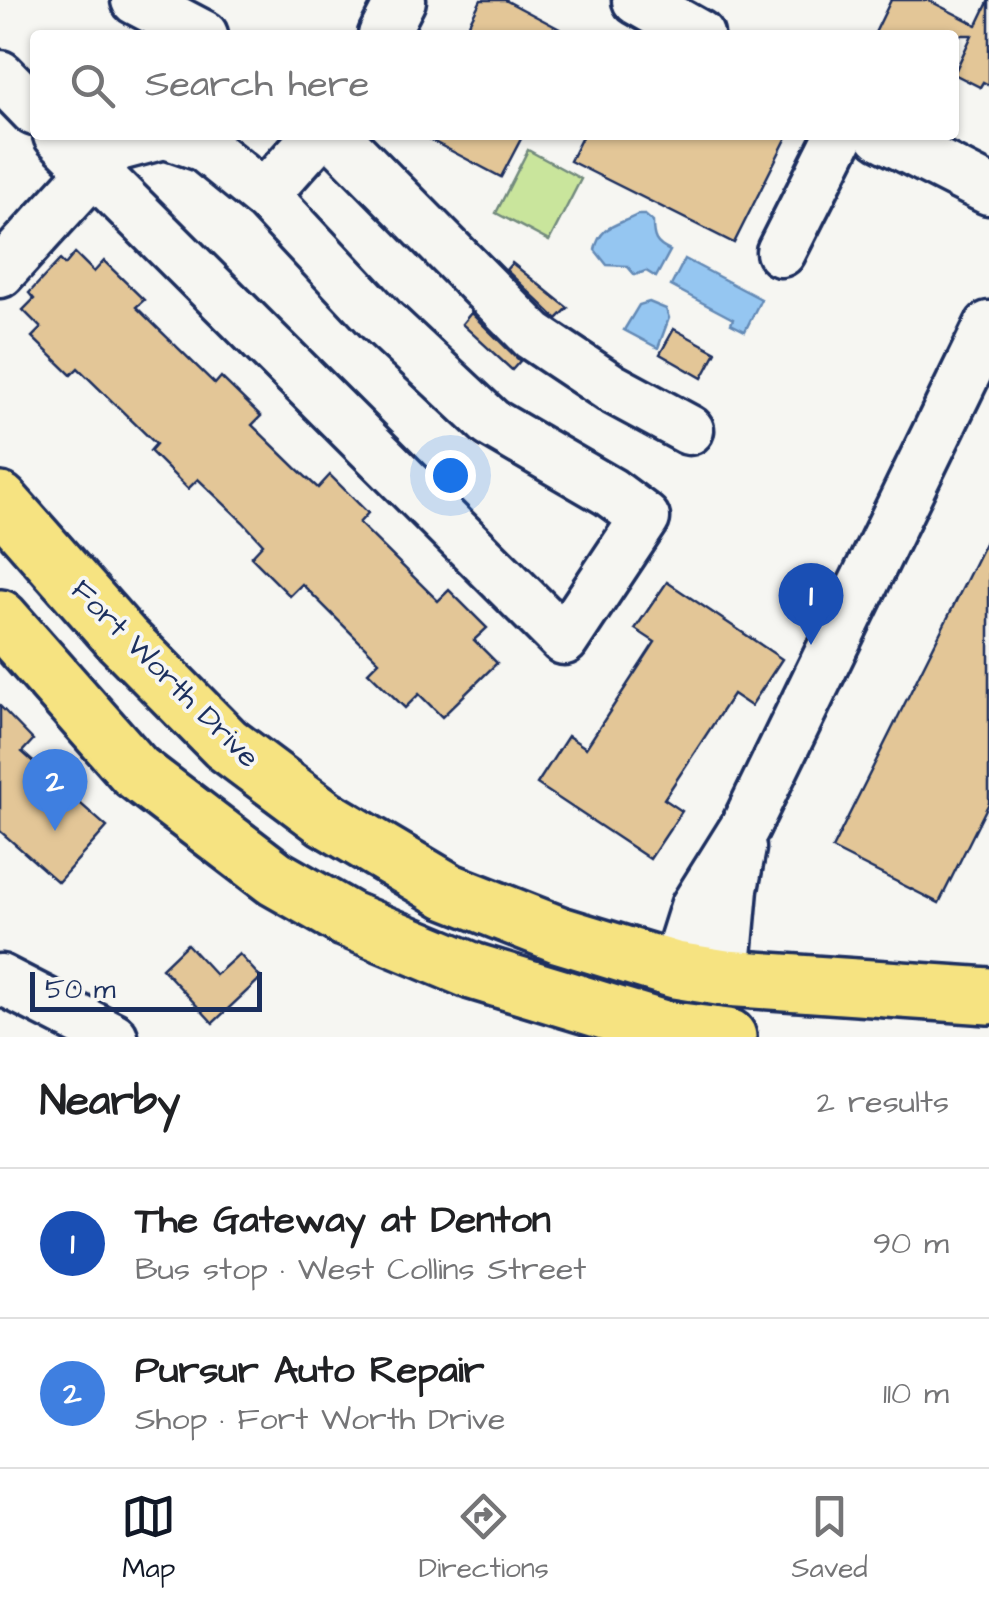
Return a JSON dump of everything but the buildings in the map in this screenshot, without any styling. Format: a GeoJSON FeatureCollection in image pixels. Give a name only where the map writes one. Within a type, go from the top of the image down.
{"type":"FeatureCollection","features":[{"type":"Feature","properties":{"kind":"main road","name":"Fort Worth Drive"},"geometry":{"type":"LineString","coordinates":[[0,501],[122,639],[226,744],[325,818],[448,891],[560,934],[700,974],[989,996]]}},
{"type":"Feature","properties":{"kind":"main road"},"geometry":{"type":"LineString","coordinates":[[0,618],[135,771],[275,878],[348,919],[472,971],[663,1033],[728,1037]]}},
{"type":"Feature","properties":{"kind":"main road"},"geometry":{"type":"LineString","coordinates":[[663,1033],[700,974]]}},
{"type":"Feature","properties":{"kind":"main road"},"geometry":{"type":"LineString","coordinates":[[700,974],[718,1037]]}},
{"type":"Feature","properties":{"kind":"street"},"geometry":{"type":"LineString","coordinates":[[136,0],[193,30]]}},
{"type":"Feature","properties":{"kind":"street"},"geometry":{"type":"LineString","coordinates":[[386,30],[401,0]]}},
{"type":"Feature","properties":{"kind":"street"},"geometry":{"type":"LineString","coordinates":[[637,0],[691,30]]}},
{"type":"Feature","properties":{"kind":"street"},"geometry":{"type":"LineString","coordinates":[[0,74],[30,106]]}},
{"type":"Feature","properties":{"kind":"street"},"geometry":{"type":"LineString","coordinates":[[63,140],[564,640],[645,518],[610,492],[492,423],[381,320],[264,195],[204,147],[184,140]]}},
{"type":"Feature","properties":{"kind":"street"},"geometry":{"type":"LineString","coordinates":[[0,273],[114,147],[141,140]]}},
{"type":"Feature","properties":{"kind":"street"},"geometry":{"type":"LineString","coordinates":[[264,195],[314,140]]}},
{"type":"Feature","properties":{"kind":"street"},"geometry":{"type":"LineString","coordinates":[[339,140],[534,336],[611,388],[689,430]]}},
{"type":"Feature","properties":{"kind":"street"},"geometry":{"type":"LineString","coordinates":[[781,252],[837,140]]}},
{"type":"Feature","properties":{"kind":"street"},"geometry":{"type":"LineString","coordinates":[[891,140],[989,190]]}},
{"type":"Feature","properties":{"kind":"street"},"geometry":{"type":"LineString","coordinates":[[700,974],[695,907],[745,828],[989,326]]}},
{"type":"Feature","properties":{"kind":"street"},"geometry":{"type":"LineString","coordinates":[[0,979],[113,1037]]}},
{"type":"Feature","properties":{"kind":"green space"},"geometry":{"type":"Polygon","coordinates":[[[528,150],[581,179],[549,241],[496,213],[528,150]]]}},
{"type":"Feature","properties":{"kind":"water"},"geometry":{"type":"Polygon","coordinates":[[[645,215],[653,222],[656,240],[670,251],[656,277],[646,271],[635,275],[627,266],[607,265],[595,250],[605,231],[645,215]]]}},
{"type":"Feature","properties":{"kind":"water"},"geometry":{"type":"Polygon","coordinates":[[[685,259],[761,299],[745,331],[731,324],[733,319],[671,286],[685,259]]]}},
{"type":"Feature","properties":{"kind":"water"},"geometry":{"type":"Polygon","coordinates":[[[649,302],[666,309],[669,318],[658,348],[624,330],[639,305],[649,302]]]}},
{"type":"Feature","properties":{"kind":"place","name":"The Gateway at Denton"},"geometry":{"type":"Point","coordinates":[811,645]}},
{"type":"Feature","properties":{"kind":"place","name":"Pursur Auto Repair"},"geometry":{"type":"Point","coordinates":[55,831]}}]}
